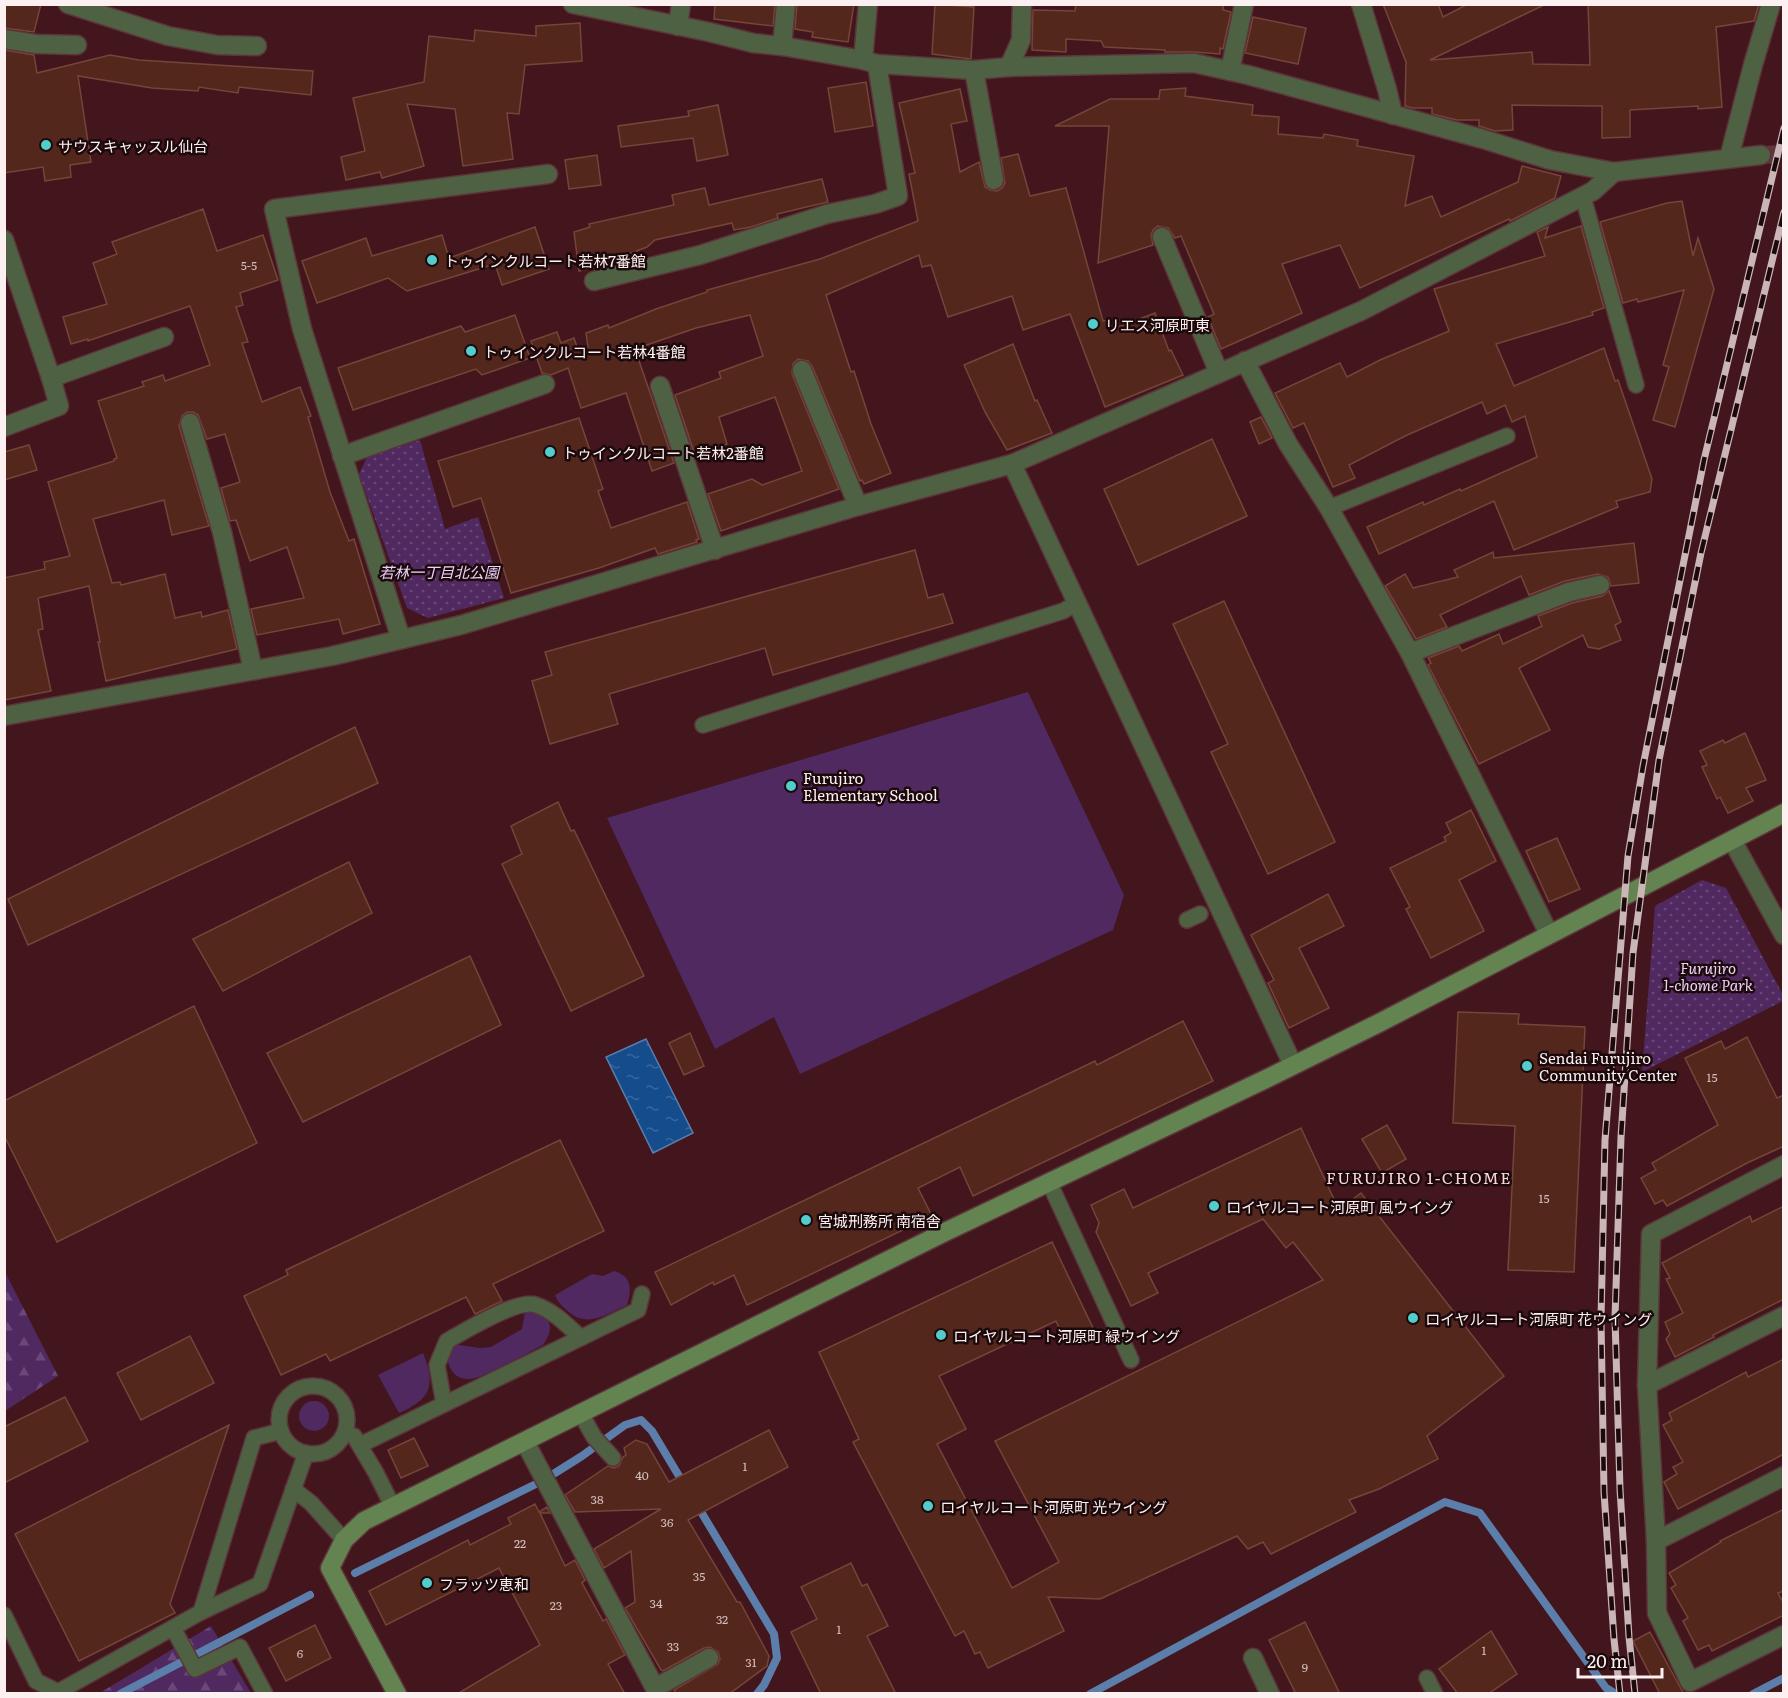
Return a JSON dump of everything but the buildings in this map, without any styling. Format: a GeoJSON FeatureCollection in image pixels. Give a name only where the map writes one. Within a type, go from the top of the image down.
{"type":"FeatureCollection","features":[{"type":"Feature","properties":{"kind":"street"},"geometry":{"type":"LineString","coordinates":[[68,4],[168,36],[217,45],[257,46]]}},
{"type":"Feature","properties":{"kind":"street"},"geometry":{"type":"LineString","coordinates":[[573,4],[753,44],[782,46],[870,62],[974,70],[1009,67],[1194,63],[1550,159],[1614,172],[1761,155]]}},
{"type":"Feature","properties":{"kind":"street"},"geometry":{"type":"LineString","coordinates":[[678,26],[681,4]]}},
{"type":"Feature","properties":{"kind":"street"},"geometry":{"type":"LineString","coordinates":[[782,46],[786,4]]}},
{"type":"Feature","properties":{"kind":"street"},"geometry":{"type":"LineString","coordinates":[[594,281],[700,255],[827,214],[876,204],[898,195],[870,62],[868,4]]}},
{"type":"Feature","properties":{"kind":"street"},"geometry":{"type":"LineString","coordinates":[[1009,67],[1021,40],[1022,4]]}},
{"type":"Feature","properties":{"kind":"street"},"geometry":{"type":"LineString","coordinates":[[1230,71],[1244,4]]}},
{"type":"Feature","properties":{"kind":"street"},"geometry":{"type":"LineString","coordinates":[[1360,4],[1388,89],[1393,115]]}},
{"type":"Feature","properties":{"kind":"street"},"geometry":{"type":"LineString","coordinates":[[1729,158],[1771,4]]}},
{"type":"Feature","properties":{"kind":"street"},"geometry":{"type":"LineString","coordinates":[[4,39],[36,44],[77,45]]}},
{"type":"Feature","properties":{"kind":"street"},"geometry":{"type":"LineString","coordinates":[[974,70],[994,180]]}},
{"type":"Feature","properties":{"kind":"street"},"geometry":{"type":"LineString","coordinates":[[4,716],[332,656],[461,625],[858,506],[1012,464],[1360,311],[1593,191],[1614,172]]}},
{"type":"Feature","properties":{"kind":"street"},"geometry":{"type":"LineString","coordinates":[[401,639],[302,329],[274,209],[548,174]]}},
{"type":"Feature","properties":{"kind":"street"},"geometry":{"type":"LineString","coordinates":[[1162,237],[1219,373]]}},
{"type":"Feature","properties":{"kind":"street"},"geometry":{"type":"LineString","coordinates":[[4,240],[59,406],[4,427]]}},
{"type":"Feature","properties":{"kind":"street"},"geometry":{"type":"LineString","coordinates":[[51,378],[164,337]]}},
{"type":"Feature","properties":{"kind":"street"},"geometry":{"type":"LineString","coordinates":[[1245,361],[1288,444],[1329,508],[1410,653],[1549,934]]}},
{"type":"Feature","properties":{"kind":"street"},"geometry":{"type":"LineString","coordinates":[[802,370],[858,506]]}},
{"type":"Feature","properties":{"kind":"street"},"geometry":{"type":"LineString","coordinates":[[342,456],[546,384]]}},
{"type":"Feature","properties":{"kind":"street"},"geometry":{"type":"LineString","coordinates":[[660,386],[716,550]]}},
{"type":"Feature","properties":{"kind":"street"},"geometry":{"type":"LineString","coordinates":[[190,423],[222,531],[253,670]]}},
{"type":"Feature","properties":{"kind":"street"},"geometry":{"type":"LineString","coordinates":[[1012,464],[1293,1065]]}},
{"type":"Feature","properties":{"kind":"street"},"geometry":{"type":"LineString","coordinates":[[1410,653],[1569,592],[1600,585]]}},
{"type":"Feature","properties":{"kind":"street"},"geometry":{"type":"LineString","coordinates":[[398,1694],[330,1568],[344,1540],[364,1521],[945,1232],[1293,1065],[1784,813]]}},
{"type":"Feature","properties":{"kind":"street"},"geometry":{"type":"LineString","coordinates":[[1732,840],[1784,935]]}},
{"type":"Feature","properties":{"kind":"street"},"geometry":{"type":"LineString","coordinates":[[1784,1164],[1651,1234],[1647,1385],[1656,1540],[1657,1613],[1690,1682],[1784,1635]]}},
{"type":"Feature","properties":{"kind":"street"},"geometry":{"type":"LineString","coordinates":[[1647,1385],[1784,1316]]}},
{"type":"Feature","properties":{"kind":"street"},"geometry":{"type":"LineString","coordinates":[[525,1442],[656,1691],[709,1658]]}},
{"type":"Feature","properties":{"kind":"street"},"geometry":{"type":"LineString","coordinates":[[1656,1540],[1784,1476]]}},
{"type":"Feature","properties":{"kind":"street"},"geometry":{"type":"LineString","coordinates":[[1253,1658],[1270,1694]]}},
{"type":"Feature","properties":{"kind":"lane"},"geometry":{"type":"LineString","coordinates":[[1583,196],[1636,385]]}},
{"type":"Feature","properties":{"kind":"lane"},"geometry":{"type":"LineString","coordinates":[[1329,508],[1506,435]]}},
{"type":"Feature","properties":{"kind":"lane"},"geometry":{"type":"LineString","coordinates":[[704,725],[1062,611],[1077,603]]}},
{"type":"Feature","properties":{"kind":"lane"},"geometry":{"type":"LineString","coordinates":[[1049,1182],[1131,1360]]}},
{"type":"Feature","properties":{"kind":"lane"},"geometry":{"type":"LineString","coordinates":[[360,1445],[638,1310],[642,1294]]}},
{"type":"Feature","properties":{"kind":"lane"},"geometry":{"type":"LineString","coordinates":[[444,1404],[437,1365],[447,1341],[510,1308],[534,1304],[557,1316],[581,1338]]}},
{"type":"Feature","properties":{"kind":"lane"},"geometry":{"type":"LineString","coordinates":[[316,1387],[335,1395],[342,1403],[347,1424],[344,1435],[328,1451],[306,1454],[295,1449],[286,1441],[279,1420],[287,1399],[296,1391],[316,1387]]}},
{"type":"Feature","properties":{"kind":"lane"},"geometry":{"type":"LineString","coordinates":[[581,1414],[594,1437],[610,1455]]}},
{"type":"Feature","properties":{"kind":"lane"},"geometry":{"type":"LineString","coordinates":[[347,1424],[393,1507]]}},
{"type":"Feature","properties":{"kind":"lane"},"geometry":{"type":"LineString","coordinates":[[201,1612],[254,1438],[281,1431]]}},
{"type":"Feature","properties":{"kind":"lane"},"geometry":{"type":"LineString","coordinates":[[4,1615],[36,1681],[58,1692],[201,1612],[260,1584],[306,1454]]}},
{"type":"Feature","properties":{"kind":"lane"},"geometry":{"type":"LineString","coordinates":[[293,1489],[311,1503],[344,1540]]}},
{"type":"Feature","properties":{"kind":"lane"},"geometry":{"type":"LineString","coordinates":[[173,1628],[195,1669],[240,1647],[265,1694]]}},
{"type":"Feature","properties":{"kind":"lane"},"geometry":{"type":"LineString","coordinates":[[1427,1678],[1434,1694]]}},
{"type":"Feature","properties":{"kind":"green space","name":"若林一丁目北公園"},"geometry":{"type":"Polygon","coordinates":[[[420,440],[445,529],[478,517],[504,598],[428,618],[407,608],[359,474],[367,457],[420,440]]]}},
{"type":"Feature","properties":{"kind":"green space"},"geometry":{"type":"Polygon","coordinates":[[[1028,692],[1124,895],[1113,930],[800,1074],[774,1017],[715,1049],[607,818],[1028,692]]]}},
{"type":"Feature","properties":{"kind":"green space","name":"Furujiro 1-chome Park"},"geometry":{"type":"Polygon","coordinates":[[[1702,880],[1726,888],[1783,995],[1783,1001],[1642,1072],[1655,906],[1702,880]]]}},
{"type":"Feature","properties":{"kind":"green space"},"geometry":{"type":"Polygon","coordinates":[[[614,1271],[627,1280],[630,1289],[629,1299],[627,1305],[606,1315],[591,1319],[577,1317],[563,1307],[555,1295],[592,1274],[603,1276],[614,1271]]]}},
{"type":"Feature","properties":{"kind":"green space"},"geometry":{"type":"Polygon","coordinates":[[[5,1272],[58,1376],[4,1411],[5,1272]]]}},
{"type":"Feature","properties":{"kind":"green space"},"geometry":{"type":"Polygon","coordinates":[[[528,1309],[541,1314],[549,1322],[550,1332],[543,1345],[476,1378],[466,1379],[454,1374],[447,1357],[453,1344],[480,1348],[491,1347],[522,1329],[525,1312],[528,1309]]]}},
{"type":"Feature","properties":{"kind":"green space"},"geometry":{"type":"Polygon","coordinates":[[[423,1353],[429,1374],[428,1390],[418,1402],[399,1413],[378,1375],[423,1353]]]}},
{"type":"Feature","properties":{"kind":"green space"},"geometry":{"type":"Polygon","coordinates":[[[314,1401],[325,1405],[329,1416],[325,1427],[314,1431],[303,1427],[299,1416],[303,1405],[314,1401]]]}},
{"type":"Feature","properties":{"kind":"green space"},"geometry":{"type":"Polygon","coordinates":[[[211,1626],[251,1693],[98,1694],[211,1626]]]}},
{"type":"Feature","properties":{"kind":"water"},"geometry":{"type":"Polygon","coordinates":[[[646,1039],[693,1133],[653,1153],[606,1057],[646,1039]]]}},
{"type":"Feature","properties":{"kind":"waterway"},"geometry":{"type":"LineString","coordinates":[[555,1473],[625,1425],[641,1420],[652,1431],[685,1486]]}},
{"type":"Feature","properties":{"kind":"waterway"},"geometry":{"type":"LineString","coordinates":[[355,1573],[536,1484]]}},
{"type":"Feature","properties":{"kind":"waterway"},"geometry":{"type":"LineString","coordinates":[[1090,1694],[1445,1502],[1480,1513],[1606,1688],[1616,1694]]}},
{"type":"Feature","properties":{"kind":"waterway"},"geometry":{"type":"LineString","coordinates":[[697,1505],[774,1634],[777,1658],[757,1694]]}},
{"type":"Feature","properties":{"kind":"waterway"},"geometry":{"type":"LineString","coordinates":[[120,1694],[310,1595]]}},
{"type":"Feature","properties":{"kind":"waterway"},"geometry":{"type":"LineString","coordinates":[[1753,1694],[1784,1678]]}},
{"type":"Feature","properties":{"kind":"tunnel"},"geometry":{"type":"LineString","coordinates":[[1761,155],[1784,154]]}},
{"type":"Feature","properties":{"kind":"railway"},"geometry":{"type":"LineString","coordinates":[[1620,1694],[1604,1492],[1601,1320],[1605,1140],[1628,856],[1643,766],[1704,460],[1784,128]]}},
{"type":"Feature","properties":{"kind":"railway"},"geometry":{"type":"LineString","coordinates":[[1635,1694],[1629,1637],[1620,1489],[1615,1318],[1621,1137],[1633,953],[1659,760],[1701,553],[1784,212]]}},
{"type":"Feature","properties":{"kind":"place","name":"サウスキャッスル仙台"},"geometry":{"type":"Point","coordinates":[46,145]}},
{"type":"Feature","properties":{"kind":"place","name":"トゥインクルコート若林7番館"},"geometry":{"type":"Point","coordinates":[432,260]}},
{"type":"Feature","properties":{"kind":"place","name":"リエス河原町東"},"geometry":{"type":"Point","coordinates":[1093,324]}},
{"type":"Feature","properties":{"kind":"place","name":"トゥインクルコート若林4番館"},"geometry":{"type":"Point","coordinates":[471,351]}},
{"type":"Feature","properties":{"kind":"place","name":"トゥインクルコート若林2番館"},"geometry":{"type":"Point","coordinates":[550,452]}},
{"type":"Feature","properties":{"kind":"place","name":"Furujiro Elementary School"},"geometry":{"type":"Point","coordinates":[791,786]}},
{"type":"Feature","properties":{"kind":"place","name":"Sendai Furujiro Community Center"},"geometry":{"type":"Point","coordinates":[1527,1066]}},
{"type":"Feature","properties":{"kind":"place","name":"ロイヤルコート河原町 風ウイング"},"geometry":{"type":"Point","coordinates":[1214,1206]}},
{"type":"Feature","properties":{"kind":"place","name":"宮城刑務所 南宿舎"},"geometry":{"type":"Point","coordinates":[806,1220]}},
{"type":"Feature","properties":{"kind":"place","name":"ロイヤルコート河原町 花ウイング"},"geometry":{"type":"Point","coordinates":[1413,1318]}},
{"type":"Feature","properties":{"kind":"place","name":"ロイヤルコート河原町 緑ウイング"},"geometry":{"type":"Point","coordinates":[941,1335]}},
{"type":"Feature","properties":{"kind":"place","name":"ロイヤルコート河原町 光ウイング"},"geometry":{"type":"Point","coordinates":[928,1506]}},
{"type":"Feature","properties":{"kind":"place","name":"フラッツ恵和"},"geometry":{"type":"Point","coordinates":[427,1583]}},
{"type":"Feature","properties":{"kind":"district","name":"FURUJIRO 1-CHOME"},"geometry":{"type":"Point","coordinates":[1419,1177]}}]}
